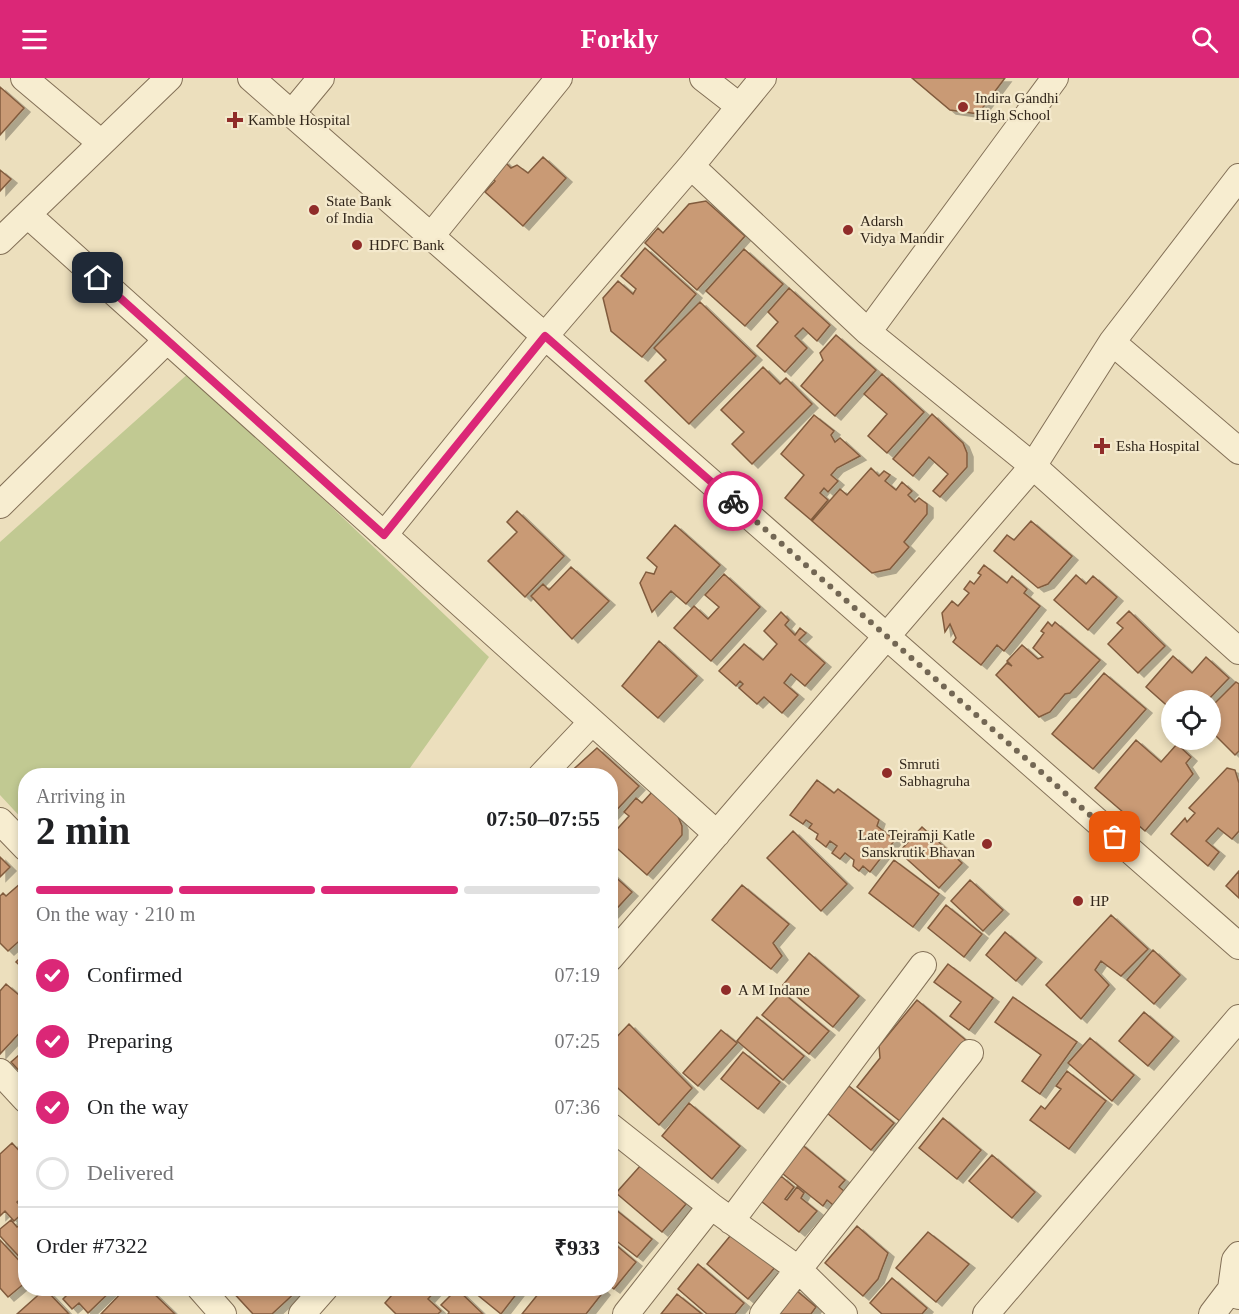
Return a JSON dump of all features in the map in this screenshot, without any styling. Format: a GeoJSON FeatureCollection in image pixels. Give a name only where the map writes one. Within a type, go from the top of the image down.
{"type":"FeatureCollection","features":[{"type":"Feature","properties":{"kind":"street"},"geometry":{"type":"LineString","coordinates":[[24,78],[100,142]]}},
{"type":"Feature","properties":{"kind":"street"},"geometry":{"type":"LineString","coordinates":[[0,241],[100,142],[169,78]]}},
{"type":"Feature","properties":{"kind":"street"},"geometry":{"type":"LineString","coordinates":[[251,78],[1239,946]]}},
{"type":"Feature","properties":{"kind":"street"},"geometry":{"type":"LineString","coordinates":[[292,114],[321,78]]}},
{"type":"Feature","properties":{"kind":"street"},"geometry":{"type":"LineString","coordinates":[[431,236],[559,78]]}},
{"type":"Feature","properties":{"kind":"street"},"geometry":{"type":"LineString","coordinates":[[703,78],[739,106]]}},
{"type":"Feature","properties":{"kind":"street"},"geometry":{"type":"LineString","coordinates":[[384,535],[545,336],[691,166],[763,78]]}},
{"type":"Feature","properties":{"kind":"street"},"geometry":{"type":"LineString","coordinates":[[868,332],[1055,78]]}},
{"type":"Feature","properties":{"kind":"street"},"geometry":{"type":"LineString","coordinates":[[691,166],[868,332],[1033,466],[1239,651]]}},
{"type":"Feature","properties":{"kind":"street"},"geometry":{"type":"LineString","coordinates":[[618,949],[1033,466],[1112,342],[1239,177]]}},
{"type":"Feature","properties":{"kind":"street"},"geometry":{"type":"LineString","coordinates":[[28,215],[717,834]]}},
{"type":"Feature","properties":{"kind":"street"},"geometry":{"type":"LineString","coordinates":[[0,505],[167,340]]}},
{"type":"Feature","properties":{"kind":"street"},"geometry":{"type":"LineString","coordinates":[[1112,342],[1239,451]]}},
{"type":"Feature","properties":{"kind":"street"},"geometry":{"type":"LineString","coordinates":[[549,768],[592,722]]}},
{"type":"Feature","properties":{"kind":"street"},"geometry":{"type":"LineString","coordinates":[[0,821],[18,840]]}},
{"type":"Feature","properties":{"kind":"street"},"geometry":{"type":"LineString","coordinates":[[626,1314],[721,1213],[923,965]]}},
{"type":"Feature","properties":{"kind":"street"},"geometry":{"type":"LineString","coordinates":[[986,1314],[1239,1018]]}},
{"type":"Feature","properties":{"kind":"street"},"geometry":{"type":"LineString","coordinates":[[763,1314],[970,1053]]}},
{"type":"Feature","properties":{"kind":"street"},"geometry":{"type":"LineString","coordinates":[[0,1072],[18,1091]]}},
{"type":"Feature","properties":{"kind":"street"},"geometry":{"type":"LineString","coordinates":[[618,1132],[721,1213],[798,1269],[844,1314]]}},
{"type":"Feature","properties":{"kind":"street"},"geometry":{"type":"LineString","coordinates":[[1212,1314],[1235,1292],[1235,1260],[1239,1255]]}},
{"type":"Feature","properties":{"kind":"street"},"geometry":{"type":"LineString","coordinates":[[207,1296],[223,1314]]}},
{"type":"Feature","properties":{"kind":"street"},"geometry":{"type":"LineString","coordinates":[[302,1314],[318,1296]]}},
{"type":"Feature","properties":{"kind":"green space"},"geometry":{"type":"Polygon","coordinates":[[[190,372],[489,657],[410,768],[18,768],[18,814],[0,795],[0,542],[190,372]]]}},
{"type":"Feature","properties":{"kind":"building"},"geometry":{"type":"Polygon","coordinates":[[[912,78],[1005,78],[978,114],[950,110],[912,78]]]}},
{"type":"Feature","properties":{"kind":"building"},"geometry":{"type":"Polygon","coordinates":[[[0,87],[24,108],[0,135],[0,87]]]}},
{"type":"Feature","properties":{"kind":"building"},"geometry":{"type":"Polygon","coordinates":[[[543,157],[566,178],[523,226],[485,192],[495,181],[489,176],[503,160],[511,168],[517,165],[528,173],[543,157]]]}},
{"type":"Feature","properties":{"kind":"building"},"geometry":{"type":"Polygon","coordinates":[[[0,170],[11,179],[0,191],[0,170]]]}},
{"type":"Feature","properties":{"kind":"building"},"geometry":{"type":"Polygon","coordinates":[[[706,201],[745,236],[697,290],[645,243],[658,228],[663,233],[689,204],[706,201]]]}},
{"type":"Feature","properties":{"kind":"building"},"geometry":{"type":"Polygon","coordinates":[[[645,248],[696,294],[642,357],[611,331],[603,298],[618,281],[633,294],[636,289],[621,276],[645,248]]]}},
{"type":"Feature","properties":{"kind":"building"},"geometry":{"type":"Polygon","coordinates":[[[744,249],[783,284],[745,326],[706,291],[744,249]]]}},
{"type":"Feature","properties":{"kind":"building"},"geometry":{"type":"Polygon","coordinates":[[[789,288],[830,325],[817,341],[803,328],[795,336],[807,348],[785,372],[757,346],[778,322],[768,312],[789,288]]]}},
{"type":"Feature","properties":{"kind":"building"},"geometry":{"type":"Polygon","coordinates":[[[700,302],[756,356],[689,424],[645,381],[666,360],[654,348],[700,302]]]}},
{"type":"Feature","properties":{"kind":"building"},"geometry":{"type":"Polygon","coordinates":[[[836,335],[876,370],[835,416],[801,386],[823,360],[820,353],[836,335]]]}},
{"type":"Feature","properties":{"kind":"building"},"geometry":{"type":"Polygon","coordinates":[[[763,367],[780,384],[786,378],[812,404],[752,464],[732,444],[744,432],[721,410],[763,367]]]}},
{"type":"Feature","properties":{"kind":"building"},"geometry":{"type":"Polygon","coordinates":[[[882,374],[924,412],[887,453],[868,436],[887,414],[864,394],[882,374]]]}},
{"type":"Feature","properties":{"kind":"building"},"geometry":{"type":"Polygon","coordinates":[[[932,414],[963,443],[967,453],[967,467],[940,497],[933,491],[948,474],[929,457],[913,476],[893,459],[932,414]]]}},
{"type":"Feature","properties":{"kind":"building"},"geometry":{"type":"Polygon","coordinates":[[[814,415],[834,431],[831,435],[835,442],[840,438],[860,456],[837,468],[831,475],[838,481],[828,492],[824,488],[820,493],[828,500],[811,520],[785,498],[804,475],[781,454],[814,415]]]}},
{"type":"Feature","properties":{"kind":"building"},"geometry":{"type":"Polygon","coordinates":[[[871,468],[879,476],[884,471],[890,475],[885,481],[896,490],[902,482],[912,491],[908,495],[915,502],[919,498],[927,504],[927,514],[904,542],[909,547],[890,569],[872,573],[812,521],[840,489],[847,495],[871,468]]]}},
{"type":"Feature","properties":{"kind":"building"},"geometry":{"type":"Polygon","coordinates":[[[517,511],[564,556],[525,597],[488,561],[517,532],[507,522],[517,511]]]}},
{"type":"Feature","properties":{"kind":"building"},"geometry":{"type":"Polygon","coordinates":[[[1031,521],[1072,556],[1048,584],[1038,588],[994,551],[1007,535],[1014,540],[1031,521]]]}},
{"type":"Feature","properties":{"kind":"building"},"geometry":{"type":"Polygon","coordinates":[[[675,525],[720,565],[686,604],[671,591],[652,612],[640,583],[646,572],[654,574],[657,567],[647,558],[675,525]]]}},
{"type":"Feature","properties":{"kind":"building"},"geometry":{"type":"Polygon","coordinates":[[[984,565],[1007,583],[1012,576],[1027,589],[1024,593],[1040,606],[1004,651],[997,645],[981,665],[953,642],[956,638],[950,624],[945,632],[942,613],[952,601],[958,606],[969,593],[964,589],[970,581],[974,584],[981,575],[978,573],[984,565]]]}},
{"type":"Feature","properties":{"kind":"building"},"geometry":{"type":"Polygon","coordinates":[[[571,567],[609,601],[572,639],[531,596],[543,584],[549,590],[571,567]]]}},
{"type":"Feature","properties":{"kind":"building"},"geometry":{"type":"Polygon","coordinates":[[[724,574],[760,607],[711,661],[674,628],[694,606],[708,619],[719,607],[705,595],[724,574]]]}},
{"type":"Feature","properties":{"kind":"building"},"geometry":{"type":"Polygon","coordinates":[[[1076,575],[1086,584],[1093,576],[1117,597],[1088,630],[1054,600],[1076,575]]]}},
{"type":"Feature","properties":{"kind":"building"},"geometry":{"type":"Polygon","coordinates":[[[1129,611],[1165,646],[1138,673],[1108,644],[1123,628],[1117,623],[1129,611]]]}},
{"type":"Feature","properties":{"kind":"building"},"geometry":{"type":"Polygon","coordinates":[[[781,612],[789,620],[785,625],[795,635],[800,628],[806,633],[799,640],[825,663],[805,686],[791,674],[784,683],[798,695],[782,713],[764,697],[757,704],[739,688],[743,684],[740,681],[736,686],[719,671],[744,644],[763,660],[777,644],[764,631],[781,612]]]}},
{"type":"Feature","properties":{"kind":"building"},"geometry":{"type":"Polygon","coordinates":[[[1048,622],[1052,626],[1055,622],[1100,660],[1050,712],[1039,717],[996,675],[1007,663],[1012,666],[1007,661],[1022,645],[1038,659],[1043,657],[1033,648],[1044,633],[1041,631],[1048,622]]]}},
{"type":"Feature","properties":{"kind":"building"},"geometry":{"type":"Polygon","coordinates":[[[659,641],[697,676],[658,718],[622,686],[659,641]]]}},
{"type":"Feature","properties":{"kind":"building"},"geometry":{"type":"Polygon","coordinates":[[[1173,656],[1192,673],[1206,657],[1229,678],[1218,690],[1161,690],[1161,700],[1146,687],[1173,656]]]}},
{"type":"Feature","properties":{"kind":"building"},"geometry":{"type":"Polygon","coordinates":[[[1104,673],[1146,709],[1093,769],[1052,734],[1104,673]]]}},
{"type":"Feature","properties":{"kind":"building"},"geometry":{"type":"Polygon","coordinates":[[[1236,682],[1239,684],[1239,751],[1235,755],[1221,741],[1221,697],[1236,682]]]}},
{"type":"Feature","properties":{"kind":"building"},"geometry":{"type":"Polygon","coordinates":[[[1136,740],[1161,762],[1172,750],[1183,750],[1191,757],[1186,763],[1193,774],[1145,831],[1095,788],[1136,740]]]}},
{"type":"Feature","properties":{"kind":"building"},"geometry":{"type":"Polygon","coordinates":[[[597,748],[639,786],[618,808],[618,768],[575,768],[597,748]]]}},
{"type":"Feature","properties":{"kind":"building"},"geometry":{"type":"Polygon","coordinates":[[[1227,768],[1235,770],[1239,783],[1239,831],[1232,839],[1218,828],[1206,841],[1219,852],[1208,866],[1171,834],[1185,818],[1187,822],[1195,813],[1189,808],[1227,768]]]}},
{"type":"Feature","properties":{"kind":"building"},"geometry":{"type":"Polygon","coordinates":[[[817,780],[834,793],[838,789],[879,820],[877,826],[895,840],[870,872],[863,866],[859,871],[853,866],[854,860],[845,853],[840,859],[832,853],[837,846],[830,841],[826,847],[816,839],[818,834],[809,828],[812,824],[806,820],[803,824],[790,815],[817,780]]]}},
{"type":"Feature","properties":{"kind":"building"},"geometry":{"type":"Polygon","coordinates":[[[652,792],[677,814],[682,826],[682,835],[647,875],[618,849],[618,828],[629,816],[624,812],[636,798],[642,803],[652,792]]]}},
{"type":"Feature","properties":{"kind":"building"},"geometry":{"type":"Polygon","coordinates":[[[922,827],[962,863],[939,888],[899,852],[922,827]]]}},
{"type":"Feature","properties":{"kind":"building"},"geometry":{"type":"Polygon","coordinates":[[[793,831],[847,884],[821,911],[767,858],[793,831]]]}},
{"type":"Feature","properties":{"kind":"building"},"geometry":{"type":"Polygon","coordinates":[[[0,857],[10,867],[0,877],[0,857]]]}},
{"type":"Feature","properties":{"kind":"building"},"geometry":{"type":"Polygon","coordinates":[[[894,860],[939,894],[913,927],[869,893],[894,860]]]}},
{"type":"Feature","properties":{"kind":"building"},"geometry":{"type":"Polygon","coordinates":[[[1239,871],[1239,898],[1226,886],[1239,871]]]}},
{"type":"Feature","properties":{"kind":"building"},"geometry":{"type":"Polygon","coordinates":[[[618,879],[632,892],[618,907],[618,879]]]}},
{"type":"Feature","properties":{"kind":"building"},"geometry":{"type":"Polygon","coordinates":[[[970,880],[1003,910],[983,931],[951,901],[970,880]]]}},
{"type":"Feature","properties":{"kind":"building"},"geometry":{"type":"Polygon","coordinates":[[[742,885],[789,924],[773,943],[782,956],[771,969],[712,920],[742,885]]]}},
{"type":"Feature","properties":{"kind":"building"},"geometry":{"type":"Polygon","coordinates":[[[18,886],[18,942],[8,951],[0,943],[0,896],[3,893],[6,896],[18,886]]]}},
{"type":"Feature","properties":{"kind":"building"},"geometry":{"type":"Polygon","coordinates":[[[946,905],[982,934],[964,957],[928,928],[946,905]]]}},
{"type":"Feature","properties":{"kind":"building"},"geometry":{"type":"Polygon","coordinates":[[[1111,915],[1148,949],[1121,976],[1101,961],[1095,970],[1109,985],[1081,1019],[1046,985],[1111,915]]]}},
{"type":"Feature","properties":{"kind":"building"},"geometry":{"type":"Polygon","coordinates":[[[1005,932],[1036,958],[1016,981],[986,955],[1005,932]]]}},
{"type":"Feature","properties":{"kind":"building"},"geometry":{"type":"Polygon","coordinates":[[[1153,950],[1180,975],[1154,1004],[1127,980],[1153,950]]]}},
{"type":"Feature","properties":{"kind":"building"},"geometry":{"type":"Polygon","coordinates":[[[809,953],[859,996],[833,1027],[783,985],[809,953]]]}},
{"type":"Feature","properties":{"kind":"building"},"geometry":{"type":"Polygon","coordinates":[[[948,964],[993,998],[969,1030],[950,1016],[961,1002],[934,982],[948,964]]]}},
{"type":"Feature","properties":{"kind":"building"},"geometry":{"type":"Polygon","coordinates":[[[6,984],[18,994],[18,1035],[0,1054],[0,991],[6,984]]]}},
{"type":"Feature","properties":{"kind":"building"},"geometry":{"type":"Polygon","coordinates":[[[782,992],[829,1031],[809,1054],[762,1015],[782,992]]]}},
{"type":"Feature","properties":{"kind":"building"},"geometry":{"type":"Polygon","coordinates":[[[1013,997],[1077,1042],[1040,1094],[1022,1081],[1041,1055],[995,1022],[1013,997]]]}},
{"type":"Feature","properties":{"kind":"building"},"geometry":{"type":"Polygon","coordinates":[[[917,1000],[967,1041],[901,1122],[857,1087],[880,1058],[879,1046],[917,1000]]]}},
{"type":"Feature","properties":{"kind":"building"},"geometry":{"type":"Polygon","coordinates":[[[1144,1012],[1173,1037],[1148,1066],[1119,1041],[1144,1012]]]}},
{"type":"Feature","properties":{"kind":"building"},"geometry":{"type":"Polygon","coordinates":[[[757,1017],[804,1056],[783,1080],[737,1041],[757,1017]]]}},
{"type":"Feature","properties":{"kind":"building"},"geometry":{"type":"Polygon","coordinates":[[[629,1024],[692,1088],[659,1125],[618,1088],[618,1036],[629,1024]]]}},
{"type":"Feature","properties":{"kind":"building"},"geometry":{"type":"Polygon","coordinates":[[[721,1030],[737,1043],[698,1086],[683,1073],[721,1030]]]}},
{"type":"Feature","properties":{"kind":"building"},"geometry":{"type":"Polygon","coordinates":[[[1090,1038],[1134,1075],[1112,1101],[1068,1063],[1090,1038]]]}},
{"type":"Feature","properties":{"kind":"building"},"geometry":{"type":"Polygon","coordinates":[[[743,1052],[780,1082],[758,1109],[721,1079],[743,1052]]]}},
{"type":"Feature","properties":{"kind":"building"},"geometry":{"type":"Polygon","coordinates":[[[18,1056],[18,1069],[11,1062],[18,1056]]]}},
{"type":"Feature","properties":{"kind":"building"},"geometry":{"type":"Polygon","coordinates":[[[1067,1071],[1106,1101],[1069,1149],[1030,1120],[1041,1106],[1045,1109],[1061,1089],[1056,1086],[1067,1071]]]}},
{"type":"Feature","properties":{"kind":"building"},"geometry":{"type":"Polygon","coordinates":[[[849,1086],[894,1123],[871,1150],[827,1113],[849,1086]]]}},
{"type":"Feature","properties":{"kind":"building"},"geometry":{"type":"Polygon","coordinates":[[[689,1103],[740,1146],[712,1179],[662,1136],[689,1103]]]}},
{"type":"Feature","properties":{"kind":"building"},"geometry":{"type":"Polygon","coordinates":[[[943,1118],[981,1150],[957,1179],[919,1148],[943,1118]]]}},
{"type":"Feature","properties":{"kind":"building"},"geometry":{"type":"Polygon","coordinates":[[[12,1143],[18,1149],[18,1217],[14,1221],[5,1211],[0,1216],[0,1154],[12,1143]]]}},
{"type":"Feature","properties":{"kind":"building"},"geometry":{"type":"Polygon","coordinates":[[[800,1143],[845,1180],[839,1187],[849,1195],[838,1209],[827,1200],[823,1206],[778,1170],[800,1143]]]}},
{"type":"Feature","properties":{"kind":"building"},"geometry":{"type":"Polygon","coordinates":[[[992,1155],[1035,1192],[1012,1218],[969,1181],[992,1155]]]}},
{"type":"Feature","properties":{"kind":"building"},"geometry":{"type":"Polygon","coordinates":[[[641,1165],[686,1204],[662,1232],[618,1195],[618,1191],[641,1165]]]}},
{"type":"Feature","properties":{"kind":"building"},"geometry":{"type":"Polygon","coordinates":[[[781,1176],[794,1187],[785,1199],[787,1200],[797,1187],[804,1193],[801,1198],[817,1211],[799,1232],[761,1201],[781,1176]]]}},
{"type":"Feature","properties":{"kind":"building"},"geometry":{"type":"Polygon","coordinates":[[[618,1211],[652,1239],[637,1257],[618,1242],[618,1211]]]}},
{"type":"Feature","properties":{"kind":"building"},"geometry":{"type":"Polygon","coordinates":[[[11,1220],[18,1226],[18,1255],[0,1236],[0,1229],[11,1220]]]}},
{"type":"Feature","properties":{"kind":"building"},"geometry":{"type":"Polygon","coordinates":[[[857,1226],[888,1253],[878,1279],[863,1296],[825,1263],[857,1226]]]}},
{"type":"Feature","properties":{"kind":"building"},"geometry":{"type":"Polygon","coordinates":[[[735,1230],[777,1265],[748,1299],[707,1264],[735,1230]]]}},
{"type":"Feature","properties":{"kind":"building"},"geometry":{"type":"Polygon","coordinates":[[[928,1232],[969,1264],[936,1302],[896,1268],[928,1232]]]}},
{"type":"Feature","properties":{"kind":"building"},"geometry":{"type":"Polygon","coordinates":[[[0,1240],[18,1259],[18,1289],[8,1297],[0,1288],[0,1240]]]}},
{"type":"Feature","properties":{"kind":"building"},"geometry":{"type":"Polygon","coordinates":[[[618,1247],[636,1262],[618,1284],[618,1247]]]}},
{"type":"Feature","properties":{"kind":"building"},"geometry":{"type":"Polygon","coordinates":[[[698,1264],[744,1303],[735,1314],[707,1314],[678,1289],[698,1264]]]}},
{"type":"Feature","properties":{"kind":"building"},"geometry":{"type":"Polygon","coordinates":[[[892,1278],[927,1308],[922,1314],[882,1314],[870,1303],[892,1278]]]}},
{"type":"Feature","properties":{"kind":"building"},"geometry":{"type":"Polygon","coordinates":[[[791,1286],[816,1307],[811,1314],[772,1314],[791,1286]]]}},
{"type":"Feature","properties":{"kind":"building"},"geometry":{"type":"Polygon","coordinates":[[[677,1294],[702,1314],[661,1314],[677,1294]]]}},
{"type":"Feature","properties":{"kind":"building"},"geometry":{"type":"Polygon","coordinates":[[[37,1296],[52,1296],[69,1314],[17,1314],[37,1296]]]}},
{"type":"Feature","properties":{"kind":"building"},"geometry":{"type":"Polygon","coordinates":[[[66,1296],[106,1296],[88,1313],[79,1303],[72,1309],[63,1299],[66,1296]]]}},
{"type":"Feature","properties":{"kind":"building"},"geometry":{"type":"Polygon","coordinates":[[[118,1296],[156,1296],[175,1314],[101,1314],[118,1296]]]}},
{"type":"Feature","properties":{"kind":"building"},"geometry":{"type":"Polygon","coordinates":[[[236,1296],[291,1296],[272,1314],[253,1314],[236,1296]]]}},
{"type":"Feature","properties":{"kind":"building"},"geometry":{"type":"Polygon","coordinates":[[[391,1296],[431,1296],[428,1299],[441,1311],[438,1314],[396,1314],[385,1303],[391,1296]]]}},
{"type":"Feature","properties":{"kind":"building"},"geometry":{"type":"Polygon","coordinates":[[[450,1296],[464,1296],[483,1314],[448,1314],[449,1312],[441,1305],[450,1296]]]}},
{"type":"Feature","properties":{"kind":"building"},"geometry":{"type":"Polygon","coordinates":[[[479,1296],[515,1296],[501,1314],[479,1296]]]}},
{"type":"Feature","properties":{"kind":"building"},"geometry":{"type":"Polygon","coordinates":[[[537,1296],[600,1296],[586,1314],[522,1314],[537,1296]]]}},
{"type":"Feature","properties":{"kind":"way so far"},"geometry":{"type":"LineString","coordinates":[[733,501],[1115,837]]}},
{"type":"Feature","properties":{"kind":"place","name":"Indira Gandhi High School"},"geometry":{"type":"Point","coordinates":[963,107]}},
{"type":"Feature","properties":{"kind":"place","name":"Kamble Hospital"},"geometry":{"type":"Point","coordinates":[235,120]}},
{"type":"Feature","properties":{"kind":"place","name":"State Bank of India"},"geometry":{"type":"Point","coordinates":[314,210]}},
{"type":"Feature","properties":{"kind":"place","name":"Adarsh Vidya Mandir"},"geometry":{"type":"Point","coordinates":[848,230]}},
{"type":"Feature","properties":{"kind":"place","name":"HDFC Bank"},"geometry":{"type":"Point","coordinates":[357,245]}},
{"type":"Feature","properties":{"kind":"place","name":"Esha Hospital"},"geometry":{"type":"Point","coordinates":[1102,446]}},
{"type":"Feature","properties":{"kind":"place","name":"Smruti Sabhagruha"},"geometry":{"type":"Point","coordinates":[887,773]}},
{"type":"Feature","properties":{"kind":"place","name":"Late Tejramji Katle Sanskrutik Bhavan"},"geometry":{"type":"Point","coordinates":[987,844]}},
{"type":"Feature","properties":{"kind":"place","name":"HP"},"geometry":{"type":"Point","coordinates":[1078,901]}},
{"type":"Feature","properties":{"kind":"place","name":"A M Indane"},"geometry":{"type":"Point","coordinates":[726,990]}},
{"type":"Feature","properties":{"kind":"route"},"geometry":{"type":"LineString","coordinates":[[98,278],[384,535],[545,336],[733,501]]}}]}
